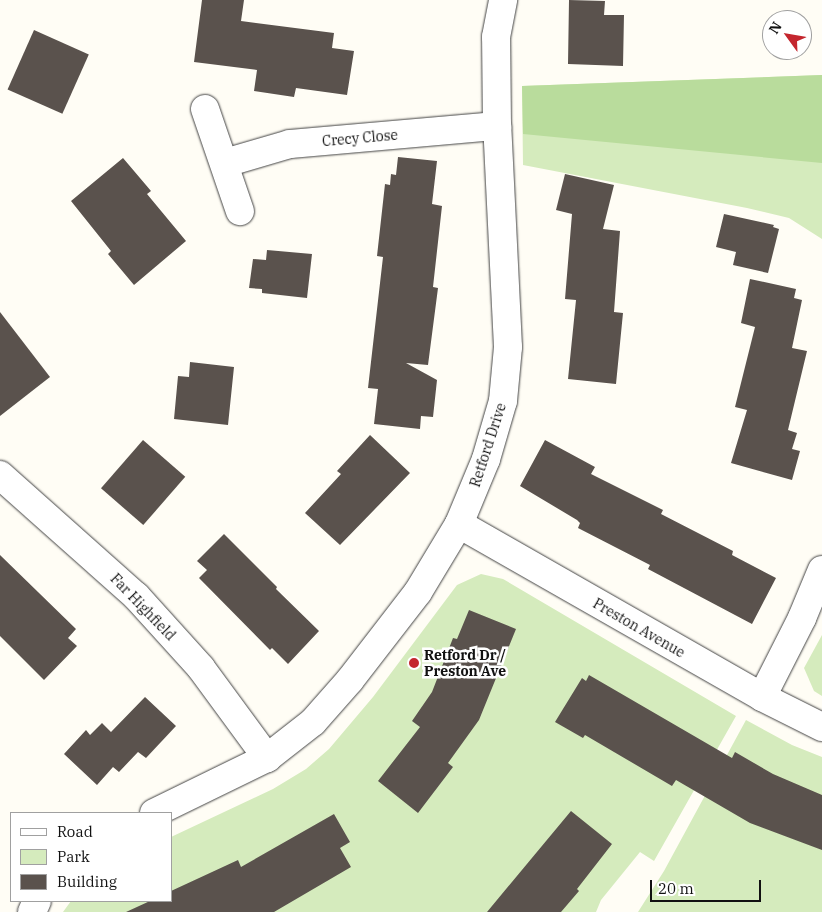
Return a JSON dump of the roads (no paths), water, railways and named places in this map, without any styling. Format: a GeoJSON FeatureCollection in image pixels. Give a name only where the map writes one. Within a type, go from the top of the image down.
{"type":"FeatureCollection","features":[{"type":"Feature","properties":{"kind":"street","name":"Retford Drive"},"geometry":{"type":"LineString","coordinates":[[156,812],[267,758],[313,722],[350,680],[418,592],[459,524],[486,459],[503,401],[508,347],[497,126],[496,37],[503,0]]}},
{"type":"Feature","properties":{"kind":"street"},"geometry":{"type":"LineString","coordinates":[[205,109],[240,211]]}},
{"type":"Feature","properties":{"kind":"street","name":"Crecy Close"},"geometry":{"type":"LineString","coordinates":[[225,163],[290,144],[497,126]]}},
{"type":"Feature","properties":{"kind":"street","name":"Far Highfield"},"geometry":{"type":"LineString","coordinates":[[0,475],[136,596],[201,668],[267,758]]}},
{"type":"Feature","properties":{"kind":"street","name":"Preston Avenue"},"geometry":{"type":"LineString","coordinates":[[459,524],[762,697],[822,727]]}},
{"type":"Feature","properties":{"kind":"street"},"geometry":{"type":"LineString","coordinates":[[762,697],[802,618],[822,570]]}},
{"type":"Feature","properties":{"kind":"place","name":"Retford Dr / Preston Ave"},"geometry":{"type":"Point","coordinates":[414,663]}}]}
